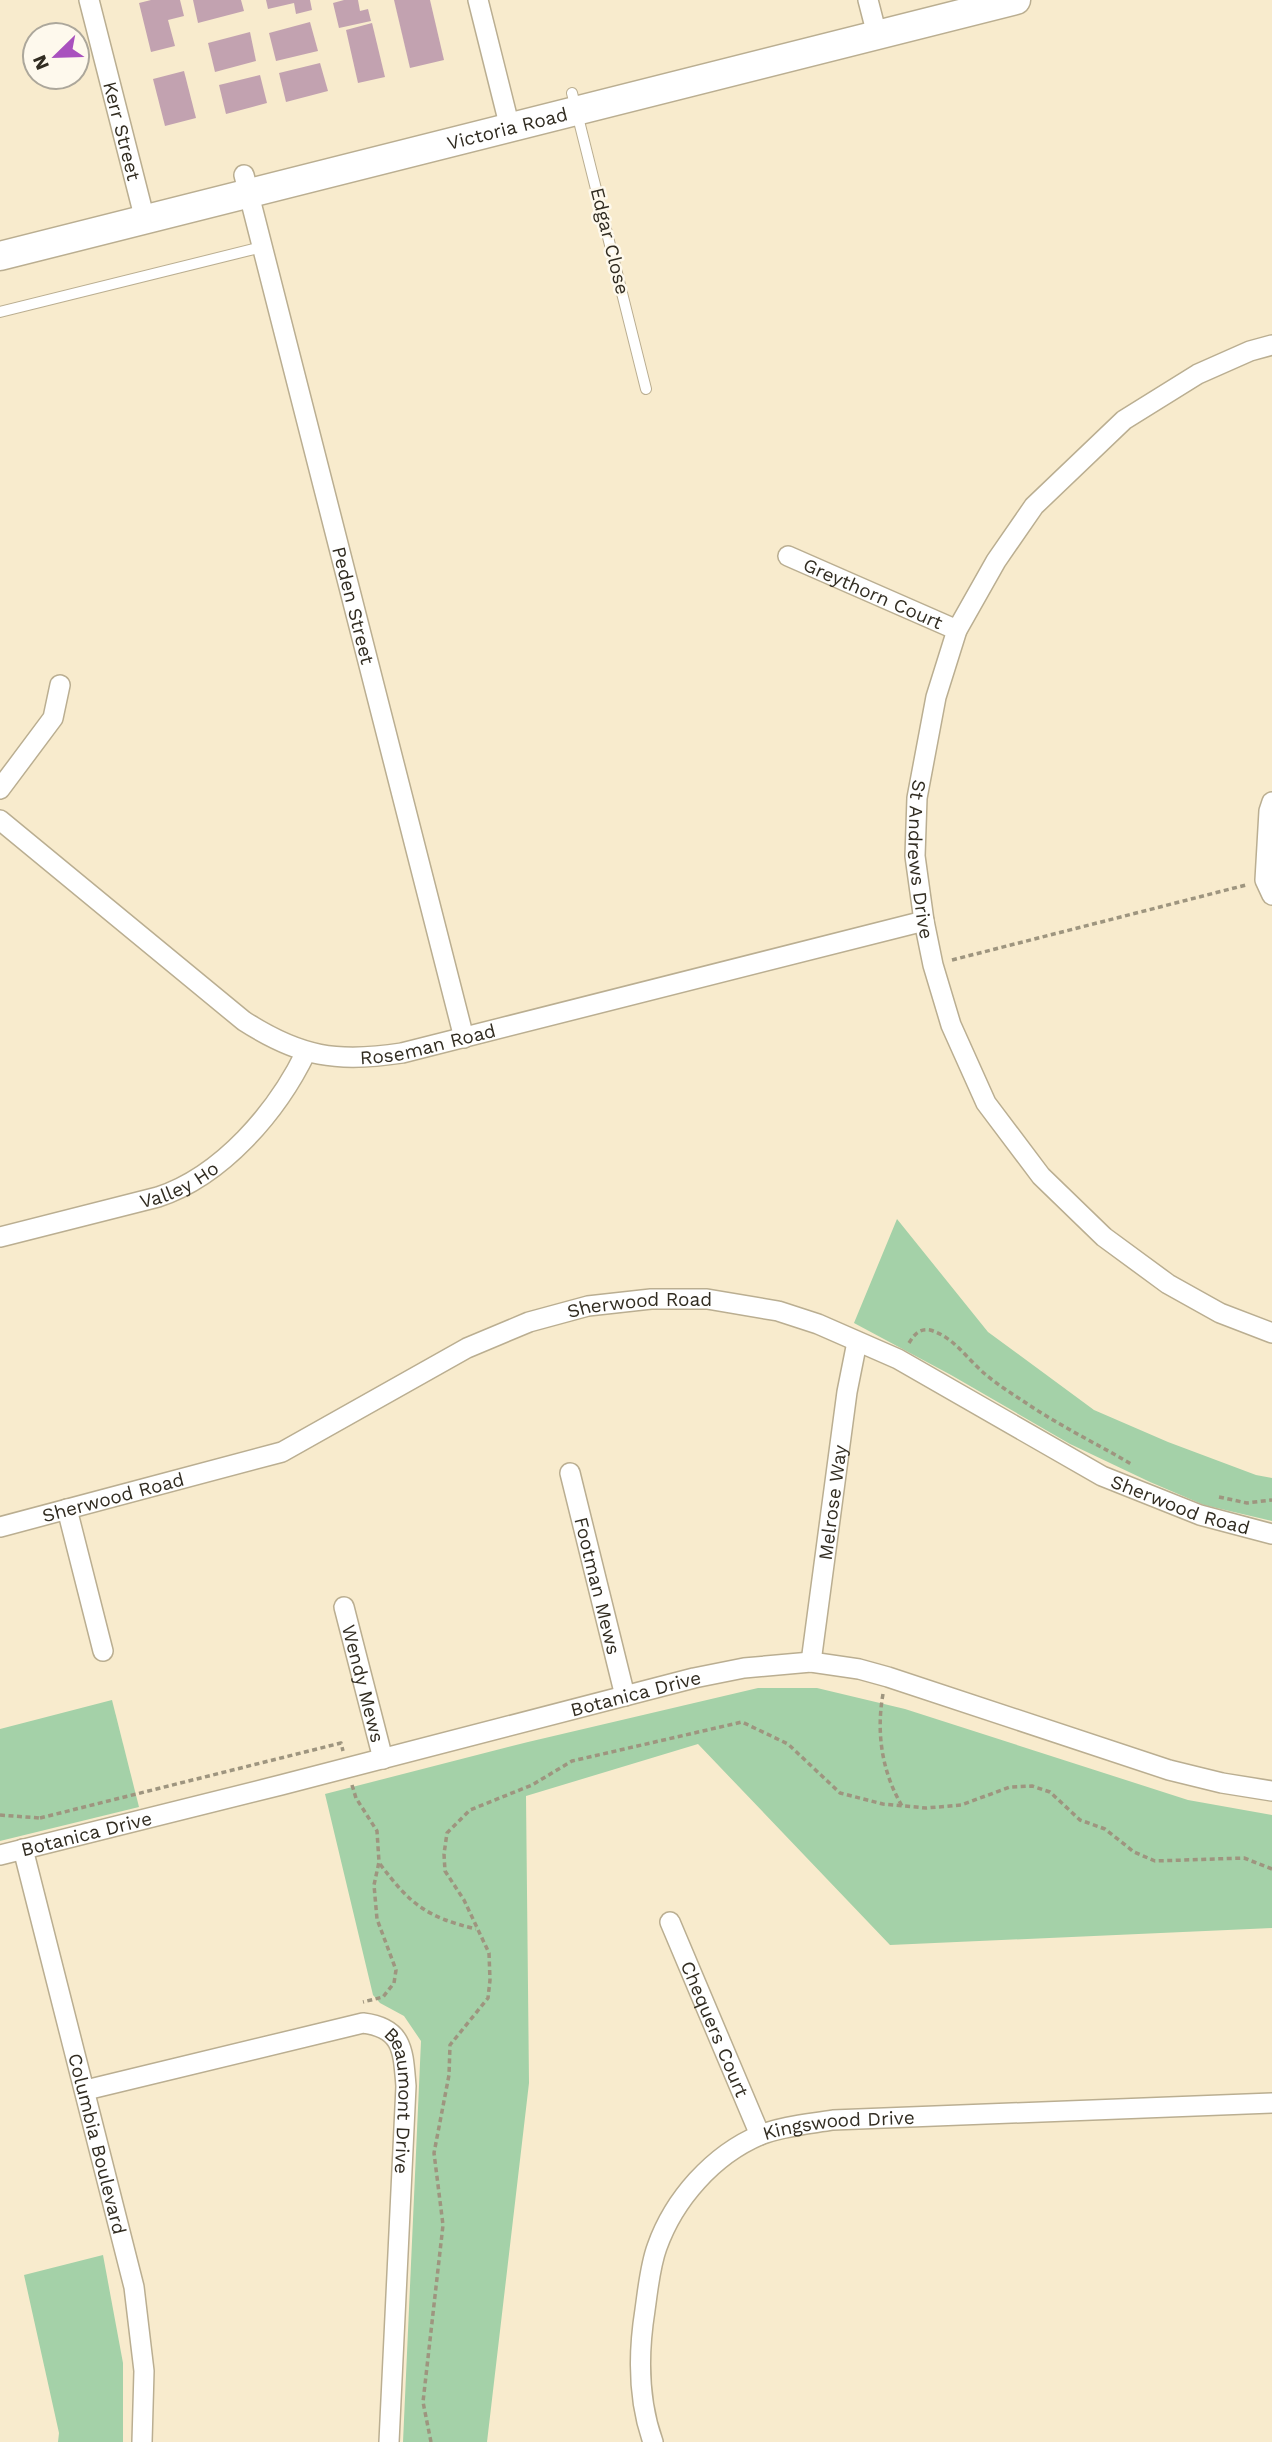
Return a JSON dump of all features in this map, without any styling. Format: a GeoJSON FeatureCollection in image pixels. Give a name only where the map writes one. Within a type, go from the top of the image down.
{"type":"FeatureCollection","features":[{"type":"Feature","properties":{"kind":"main road","name":"Victoria Road"},"geometry":{"type":"LineString","coordinates":[[0,256],[143,211],[575,102],[940,0]]}},
{"type":"Feature","properties":{"kind":"main road","name":"Victoria Road"},"geometry":{"type":"LineString","coordinates":[[873,17],[1016,0]]}},
{"type":"Feature","properties":{"kind":"main road","name":"Victoria Road"},"geometry":{"type":"LineString","coordinates":[[0,237],[143,211]]}},
{"type":"Feature","properties":{"kind":"street","name":"Kerr Street"},"geometry":{"type":"LineString","coordinates":[[89,0],[143,211]]}},
{"type":"Feature","properties":{"kind":"street"},"geometry":{"type":"LineString","coordinates":[[478,0],[508,119]]}},
{"type":"Feature","properties":{"kind":"street","name":"Peden Street"},"geometry":{"type":"LineString","coordinates":[[246,185],[464,1038]]}},
{"type":"Feature","properties":{"kind":"street","name":"St Andrews Drive"},"geometry":{"type":"LineString","coordinates":[[1272,345],[1250,351],[1198,373],[1124,420],[1034,506],[996,561],[957,630],[936,697],[917,798],[915,856],[923,921],[933,965],[951,1025],[986,1103],[1041,1176],[1104,1237],[1168,1284],[1220,1312],[1272,1333]]}},
{"type":"Feature","properties":{"kind":"street","name":"Greythorn Court"},"geometry":{"type":"LineString","coordinates":[[788,556],[957,630]]}},
{"type":"Feature","properties":{"kind":"street"},"geometry":{"type":"LineString","coordinates":[[0,789],[52,718],[60,685]]}},
{"type":"Feature","properties":{"kind":"street"},"geometry":{"type":"LineString","coordinates":[[1269,887],[1269,811],[1272,802]]}},
{"type":"Feature","properties":{"kind":"street","name":"Roseman Road"},"geometry":{"type":"LineString","coordinates":[[0,820],[244,1021],[284,1045],[306,1052],[346,1058],[402,1054],[923,921]]}},
{"type":"Feature","properties":{"kind":"street","name":"Valley Ho"},"geometry":{"type":"LineString","coordinates":[[0,1237],[158,1197],[198,1180],[240,1144],[288,1087],[306,1052]]}},
{"type":"Feature","properties":{"kind":"street","name":"Sherwood Road"},"geometry":{"type":"LineString","coordinates":[[0,1527],[282,1452],[467,1348],[530,1322],[588,1306],[650,1299],[707,1299],[778,1311],[818,1324],[898,1359],[1102,1476],[1200,1515],[1272,1534]]}},
{"type":"Feature","properties":{"kind":"street","name":"Melrose Way"},"geometry":{"type":"LineString","coordinates":[[811,1662],[847,1392],[858,1342]]}},
{"type":"Feature","properties":{"kind":"street","name":"Footman Mews"},"geometry":{"type":"LineString","coordinates":[[570,1473],[625,1696]]}},
{"type":"Feature","properties":{"kind":"street"},"geometry":{"type":"LineString","coordinates":[[66,1509],[103,1651]]}},
{"type":"Feature","properties":{"kind":"street","name":"Wendy Mews"},"geometry":{"type":"LineString","coordinates":[[344,1607],[383,1759]]}},
{"type":"Feature","properties":{"kind":"street","name":"Botanica Drive"},"geometry":{"type":"LineString","coordinates":[[0,1855],[694,1678],[744,1668],[811,1662],[859,1669],[888,1677],[1169,1769],[1222,1783],[1272,1791]]}},
{"type":"Feature","properties":{"kind":"street","name":"Columbia Boulevard"},"geometry":{"type":"LineString","coordinates":[[23,1849],[134,2287],[144,2371],[142,2442]]}},
{"type":"Feature","properties":{"kind":"street","name":"Chequers Court"},"geometry":{"type":"LineString","coordinates":[[670,1922],[760,2135]]}},
{"type":"Feature","properties":{"kind":"street","name":"Beaumont Drive"},"geometry":{"type":"LineString","coordinates":[[86,2090],[363,2023],[375,2025],[395,2036],[402,2049],[406,2086],[389,2442]]}},
{"type":"Feature","properties":{"kind":"street","name":"Kingswood Drive"},"geometry":{"type":"LineString","coordinates":[[653,2442],[647,2424],[640,2377],[642,2329],[657,2247],[671,2218],[691,2187],[715,2163],[760,2135],[833,2120],[1272,2103]]}},
{"type":"Feature","properties":{"kind":"lane","name":"Edgar Close"},"geometry":{"type":"LineString","coordinates":[[575,102],[646,390]]}},
{"type":"Feature","properties":{"kind":"lane"},"geometry":{"type":"LineString","coordinates":[[0,312],[262,247]]}},
{"type":"Feature","properties":{"kind":"path"},"geometry":{"type":"LineString","coordinates":[[933,965],[1269,887]]}},
{"type":"Feature","properties":{"kind":"path"},"geometry":{"type":"LineString","coordinates":[[898,1359],[916,1333],[932,1331],[950,1340],[984,1373],[1031,1407],[1133,1465]]}},
{"type":"Feature","properties":{"kind":"path"},"geometry":{"type":"LineString","coordinates":[[1207,1495],[1247,1503],[1272,1500]]}},
{"type":"Feature","properties":{"kind":"path"},"geometry":{"type":"LineString","coordinates":[[888,1677],[879,1713],[879,1736],[890,1786],[902,1806]]}},
{"type":"Feature","properties":{"kind":"path"},"geometry":{"type":"LineString","coordinates":[[0,1815],[40,1818],[341,1743],[356,1798],[377,1831],[379,1862],[374,1885],[377,1919],[396,1970],[394,1983],[383,1997],[360,2002],[363,2023]]}},
{"type":"Feature","properties":{"kind":"path"},"geometry":{"type":"LineString","coordinates":[[40,1818],[46,1843]]}},
{"type":"Feature","properties":{"kind":"path"},"geometry":{"type":"LineString","coordinates":[[379,1862],[403,1894],[425,1911],[444,1922],[476,1930]]}},
{"type":"Feature","properties":{"kind":"green space"},"geometry":{"type":"Polygon","coordinates":[[[897,1219],[988,1332],[1094,1410],[1168,1442],[1256,1475],[1272,1478],[1272,1521],[1204,1505],[1150,1482],[1070,1444],[854,1323],[897,1219]]]}},
{"type":"Feature","properties":{"kind":"green space"},"geometry":{"type":"Polygon","coordinates":[[[758,1688],[817,1688],[905,1709],[1188,1800],[1272,1815],[1272,1928],[890,1945],[698,1744],[526,1796],[529,2083],[487,2442],[403,2442],[421,2041],[404,2016],[380,2003],[373,1995],[325,1794],[528,1742],[758,1688]]]}},
{"type":"Feature","properties":{"kind":"green space"},"geometry":{"type":"Polygon","coordinates":[[[112,1700],[139,1807],[0,1841],[0,1729],[112,1700]]]}},
{"type":"Feature","properties":{"kind":"green space"},"geometry":{"type":"Polygon","coordinates":[[[103,2255],[123,2363],[123,2442],[58,2442],[59,2433],[24,2275],[103,2255]]]}},
{"type":"Feature","properties":{"kind":"building"},"geometry":{"type":"Polygon","coordinates":[[[151,0],[180,0],[184,16],[168,20],[175,46],[151,52],[139,3],[151,0]]]}},
{"type":"Feature","properties":{"kind":"building"},"geometry":{"type":"Polygon","coordinates":[[[193,0],[241,0],[244,11],[198,23],[193,0]]]}},
{"type":"Feature","properties":{"kind":"building"},"geometry":{"type":"Polygon","coordinates":[[[266,0],[310,0],[312,10],[296,14],[294,3],[268,9],[266,0]]]}},
{"type":"Feature","properties":{"kind":"building"},"geometry":{"type":"Polygon","coordinates":[[[358,0],[360,11],[368,9],[371,21],[339,28],[333,3],[358,0]]]}},
{"type":"Feature","properties":{"kind":"building"},"geometry":{"type":"Polygon","coordinates":[[[394,0],[430,0],[444,60],[410,68],[394,0]]]}},
{"type":"Feature","properties":{"kind":"building"},"geometry":{"type":"Polygon","coordinates":[[[310,22],[318,51],[276,61],[269,33],[310,22]]]}},
{"type":"Feature","properties":{"kind":"building"},"geometry":{"type":"Polygon","coordinates":[[[372,23],[385,77],[358,83],[346,30],[372,23]]]}},
{"type":"Feature","properties":{"kind":"building"},"geometry":{"type":"Polygon","coordinates":[[[250,32],[256,61],[215,72],[208,43],[250,32]]]}},
{"type":"Feature","properties":{"kind":"building"},"geometry":{"type":"Polygon","coordinates":[[[320,63],[328,91],[286,102],[279,73],[320,63]]]}},
{"type":"Feature","properties":{"kind":"building"},"geometry":{"type":"Polygon","coordinates":[[[184,71],[196,118],[165,126],[153,79],[184,71]]]}},
{"type":"Feature","properties":{"kind":"building"},"geometry":{"type":"Polygon","coordinates":[[[260,75],[267,103],[226,114],[219,85],[260,75]]]}}]}
